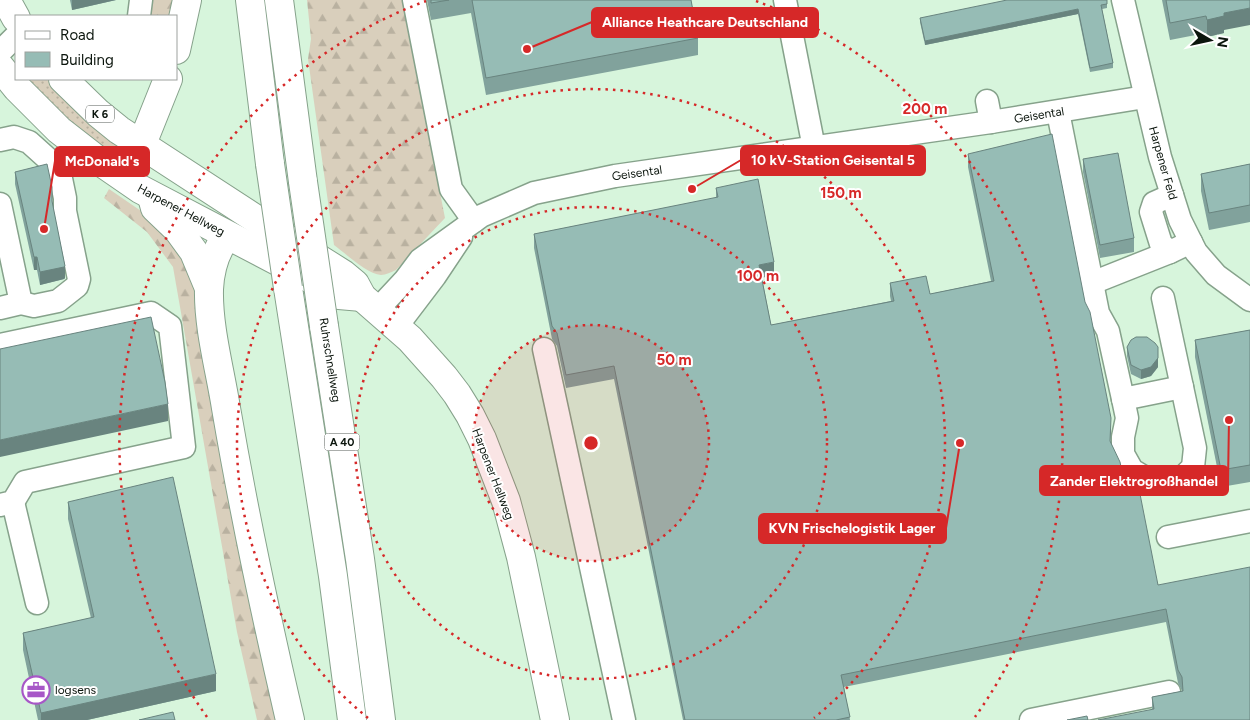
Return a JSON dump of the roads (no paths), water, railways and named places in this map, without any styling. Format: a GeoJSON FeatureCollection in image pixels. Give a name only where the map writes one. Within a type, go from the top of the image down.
{"type":"FeatureCollection","features":[{"type":"Feature","properties":{"kind":"main road"},"geometry":{"type":"LineString","coordinates":[[6,0],[15,16]]}},
{"type":"Feature","properties":{"kind":"main road"},"geometry":{"type":"LineString","coordinates":[[178,41],[187,0]]}},
{"type":"Feature","properties":{"kind":"main road","name":"A 40"},"geometry":{"type":"LineString","coordinates":[[250,0],[270,164],[333,576],[352,720]]}},
{"type":"Feature","properties":{"kind":"main road","name":"Ruhrschnellweg"},"geometry":{"type":"LineString","coordinates":[[279,0],[303,182],[381,720]]}},
{"type":"Feature","properties":{"kind":"main road","name":"Harpener Hellweg"},"geometry":{"type":"LineString","coordinates":[[0,67],[17,88],[59,130],[95,158],[146,193],[339,295],[379,311]]}},
{"type":"Feature","properties":{"kind":"main road","name":"Harpener Hellweg"},"geometry":{"type":"LineString","coordinates":[[64,80],[118,130],[343,274],[430,360],[458,394],[470,415],[506,500],[521,558],[555,720]]}},
{"type":"Feature","properties":{"kind":"main road"},"geometry":{"type":"LineString","coordinates":[[168,80],[142,144],[139,162],[146,193],[155,208],[178,230],[194,252],[209,288]]}},
{"type":"Feature","properties":{"kind":"main road"},"geometry":{"type":"LineString","coordinates":[[0,94],[14,100],[47,130],[59,130]]}},
{"type":"Feature","properties":{"kind":"main road"},"geometry":{"type":"LineString","coordinates":[[265,225],[242,228],[227,236],[221,243],[212,268],[209,288],[211,319],[237,476],[290,720]]}},
{"type":"Feature","properties":{"kind":"main road"},"geometry":{"type":"LineString","coordinates":[[333,576],[336,632],[335,720]]}},
{"type":"Feature","properties":{"kind":"main road"},"geometry":{"type":"LineString","coordinates":[[373,656],[393,720]]}},
{"type":"Feature","properties":{"kind":"street"},"geometry":{"type":"LineString","coordinates":[[139,15],[141,0]]}},
{"type":"Feature","properties":{"kind":"street"},"geometry":{"type":"LineString","coordinates":[[414,0],[451,189],[471,224]]}},
{"type":"Feature","properties":{"kind":"street"},"geometry":{"type":"LineString","coordinates":[[785,0],[814,148]]}},
{"type":"Feature","properties":{"kind":"street","name":"Harpener Feld"},"geometry":{"type":"LineString","coordinates":[[1123,0],[1160,157],[1180,220],[1196,252],[1216,275],[1250,300]]}},
{"type":"Feature","properties":{"kind":"street"},"geometry":{"type":"LineString","coordinates":[[0,28],[15,23]]}},
{"type":"Feature","properties":{"kind":"street"},"geometry":{"type":"LineString","coordinates":[[0,52],[15,37]]}},
{"type":"Feature","properties":{"kind":"street","name":"Geisental"},"geometry":{"type":"LineString","coordinates":[[379,311],[420,260],[482,216],[534,193],[578,183],[814,148],[989,112],[1058,112],[1145,97]]}},
{"type":"Feature","properties":{"kind":"street"},"geometry":{"type":"LineString","coordinates":[[1058,112],[1098,313],[1108,331],[1127,418],[1123,454],[1132,470],[1147,479],[1164,482],[1183,478],[1193,467],[1194,448],[1163,298]]}},
{"type":"Feature","properties":{"kind":"street"},"geometry":{"type":"LineString","coordinates":[[0,140],[14,137],[29,142],[59,169],[66,198],[65,211],[79,279],[77,286],[58,301],[34,306],[11,306],[0,204]]}},
{"type":"Feature","properties":{"kind":"street"},"geometry":{"type":"LineString","coordinates":[[1170,252],[1161,244],[1151,212],[1154,203],[1172,195]]}},
{"type":"Feature","properties":{"kind":"street"},"geometry":{"type":"LineString","coordinates":[[1092,283],[1191,242]]}},
{"type":"Feature","properties":{"kind":"street"},"geometry":{"type":"LineString","coordinates":[[0,345],[151,313],[170,326],[184,448],[25,482],[6,503],[37,603]]}},
{"type":"Feature","properties":{"kind":"street"},"geometry":{"type":"LineString","coordinates":[[544,349],[624,720]]}},
{"type":"Feature","properties":{"kind":"street"},"geometry":{"type":"LineString","coordinates":[[1123,399],[1182,388]]}},
{"type":"Feature","properties":{"kind":"street"},"geometry":{"type":"LineString","coordinates":[[1168,537],[1250,521]]}},
{"type":"Feature","properties":{"kind":"street"},"geometry":{"type":"LineString","coordinates":[[1031,720],[1169,692]]}},
{"type":"Feature","properties":{"kind":"place","name":"Alliance Heathcare Deutschland"},"geometry":{"type":"Point","coordinates":[527,49]}},
{"type":"Feature","properties":{"kind":"place","name":"10 kV-Station Geisental 5"},"geometry":{"type":"Point","coordinates":[692,189]}},
{"type":"Feature","properties":{"kind":"place","name":"McDonald's"},"geometry":{"type":"Point","coordinates":[44,229]}},
{"type":"Feature","properties":{"kind":"place","name":"Zander Elektrogroßhandel"},"geometry":{"type":"Point","coordinates":[1229,420]}},
{"type":"Feature","properties":{"kind":"place","name":"KVN Frischelogistik Lager"},"geometry":{"type":"Point","coordinates":[960,443]}},
{"type":"Feature","properties":{"kind":"place","name":"logsens"},"geometry":{"type":"Point","coordinates":[36,690]}}]}
